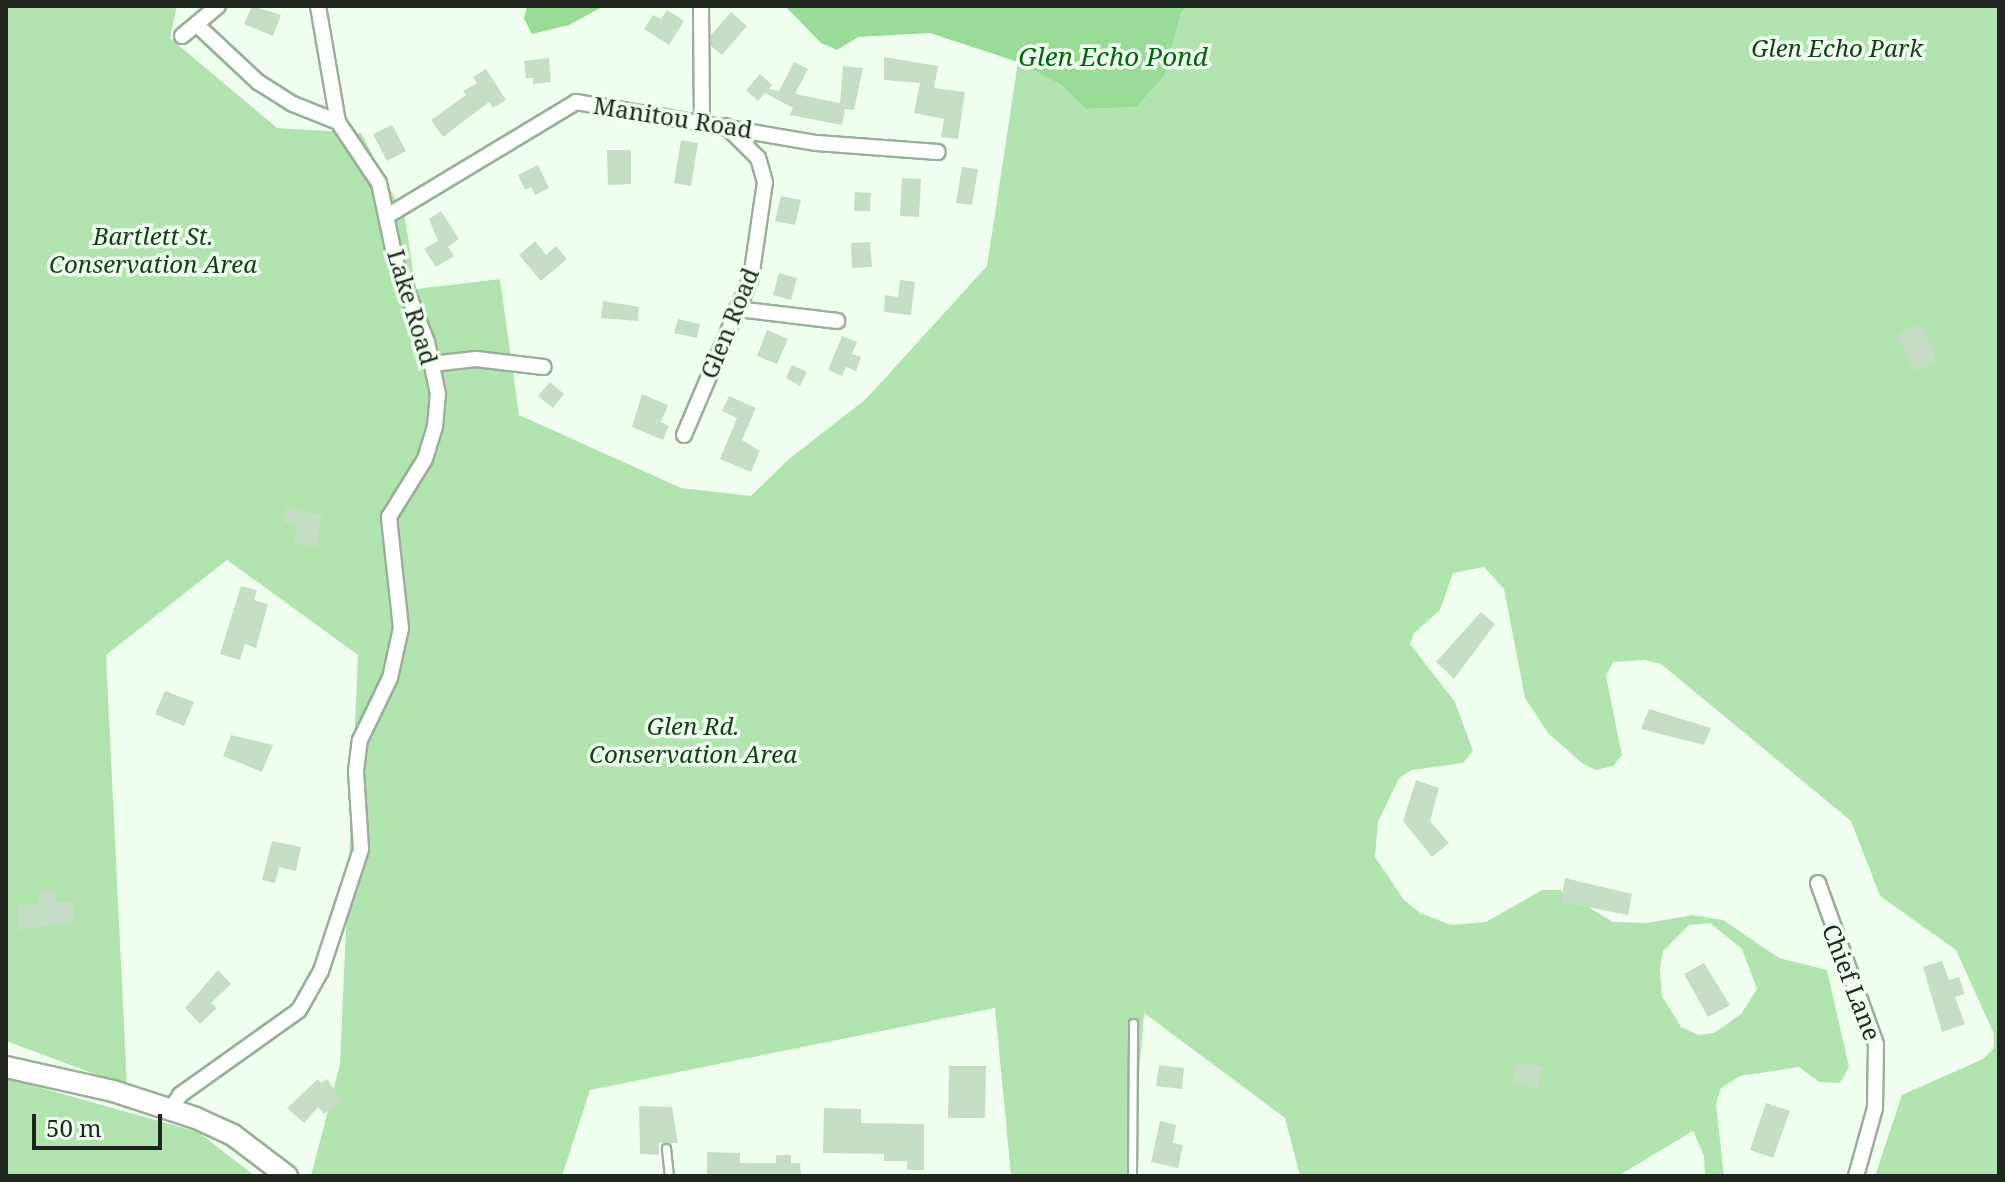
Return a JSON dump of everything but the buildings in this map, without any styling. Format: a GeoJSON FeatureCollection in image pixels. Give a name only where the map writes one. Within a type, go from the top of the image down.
{"type":"FeatureCollection","features":[{"type":"Feature","properties":{"kind":"street"},"geometry":{"type":"LineString","coordinates":[[182,36],[218,6]]}},
{"type":"Feature","properties":{"kind":"street"},"geometry":{"type":"LineString","coordinates":[[318,6],[338,122]]}},
{"type":"Feature","properties":{"kind":"street"},"geometry":{"type":"LineString","coordinates":[[701,6],[702,122]]}},
{"type":"Feature","properties":{"kind":"street"},"geometry":{"type":"LineString","coordinates":[[196,24],[258,82],[293,104],[338,122]]}},
{"type":"Feature","properties":{"kind":"street","name":"Manitou Road"},"geometry":{"type":"LineString","coordinates":[[389,215],[576,102],[817,143],[938,152]]}},
{"type":"Feature","properties":{"kind":"street","name":"Lake Road"},"geometry":{"type":"LineString","coordinates":[[171,1109],[180,1095],[299,1010],[321,971],[361,849],[356,771],[360,740],[396,660],[401,628],[389,517],[425,459],[435,427],[438,394],[432,364],[396,263],[389,215],[379,183],[338,122]]}},
{"type":"Feature","properties":{"kind":"street","name":"Glen Road"},"geometry":{"type":"LineString","coordinates":[[684,435],[751,278],[765,182],[758,158],[726,126]]}},
{"type":"Feature","properties":{"kind":"street"},"geometry":{"type":"LineString","coordinates":[[737,309],[837,321]]}},
{"type":"Feature","properties":{"kind":"street"},"geometry":{"type":"LineString","coordinates":[[432,364],[476,359],[544,367]]}},
{"type":"Feature","properties":{"kind":"street","name":"Chief Lane"},"geometry":{"type":"LineString","coordinates":[[1818,883],[1828,921],[1858,987],[1876,1044],[1875,1108],[1856,1176]]}},
{"type":"Feature","properties":{"kind":"street"},"geometry":{"type":"LineString","coordinates":[[6,1067],[171,1109],[233,1135],[287,1176]]}},
{"type":"Feature","properties":{"kind":"lane"},"geometry":{"type":"LineString","coordinates":[[1132,1176],[1133,1023]]}},
{"type":"Feature","properties":{"kind":"lane"},"geometry":{"type":"LineString","coordinates":[[666,1148],[669,1176]]}},
{"type":"Feature","properties":{"kind":"green space"},"geometry":{"type":"Polygon","coordinates":[[[6,6],[177,6],[170,38],[277,128],[361,133],[405,218],[416,289],[500,279],[519,415],[681,488],[751,496],[789,459],[866,399],[987,266],[1018,62],[1061,85],[1086,109],[1137,107],[1165,75],[1181,13],[1188,6],[1999,6],[1999,1176],[1875,1176],[1902,1095],[1983,1059],[1994,1048],[1994,1034],[1956,950],[1880,896],[1851,821],[1661,664],[1645,660],[1613,662],[1606,676],[1622,755],[1613,766],[1596,770],[1583,764],[1548,733],[1525,698],[1504,589],[1484,567],[1453,573],[1440,610],[1414,633],[1410,644],[1455,702],[1473,751],[1463,763],[1412,770],[1399,778],[1378,822],[1375,857],[1404,900],[1420,913],[1451,925],[1486,922],[1542,890],[1560,890],[1613,922],[1647,923],[1692,915],[1723,920],[1779,958],[1827,970],[1849,1067],[1840,1083],[1819,1082],[1799,1067],[1740,1076],[1721,1088],[1716,1104],[1724,1176],[1705,1176],[1704,1156],[1693,1131],[1618,1176],[1300,1176],[1285,1118],[1144,1013],[1131,1176],[1011,1176],[995,1008],[590,1090],[562,1176],[311,1176],[340,1064],[358,655],[227,560],[106,655],[127,1086],[6,1041],[6,6]],[[1710,923],[1689,925],[1663,951],[1660,969],[1662,996],[1681,1027],[1698,1035],[1714,1033],[1741,1014],[1757,989],[1742,949],[1710,923]]]}},
{"type":"Feature","properties":{"kind":"green space"},"geometry":{"type":"Polygon","coordinates":[[[6,1078],[198,1132],[255,1176],[6,1176],[6,1078]]]}},
{"type":"Feature","properties":{"kind":"water"},"geometry":{"type":"Polygon","coordinates":[[[527,6],[604,6],[569,25],[532,34],[524,19],[527,6]]]}},
{"type":"Feature","properties":{"kind":"water","name":"Glen Echo Pond"},"geometry":{"type":"Polygon","coordinates":[[[785,6],[1188,6],[1181,13],[1165,75],[1137,107],[1086,109],[1061,85],[1018,62],[930,33],[858,37],[837,50],[821,43],[785,6]]]}},
{"type":"Feature","properties":{"kind":"park label","name":"Glen Echo Park"},"geometry":{"type":"Point","coordinates":[1837,48]}},
{"type":"Feature","properties":{"kind":"park label","name":"Bartlett St. Conservation Area"},"geometry":{"type":"Point","coordinates":[153,250]}},
{"type":"Feature","properties":{"kind":"park label","name":"Glen Rd. Conservation Area"},"geometry":{"type":"Point","coordinates":[693,740]}}]}
